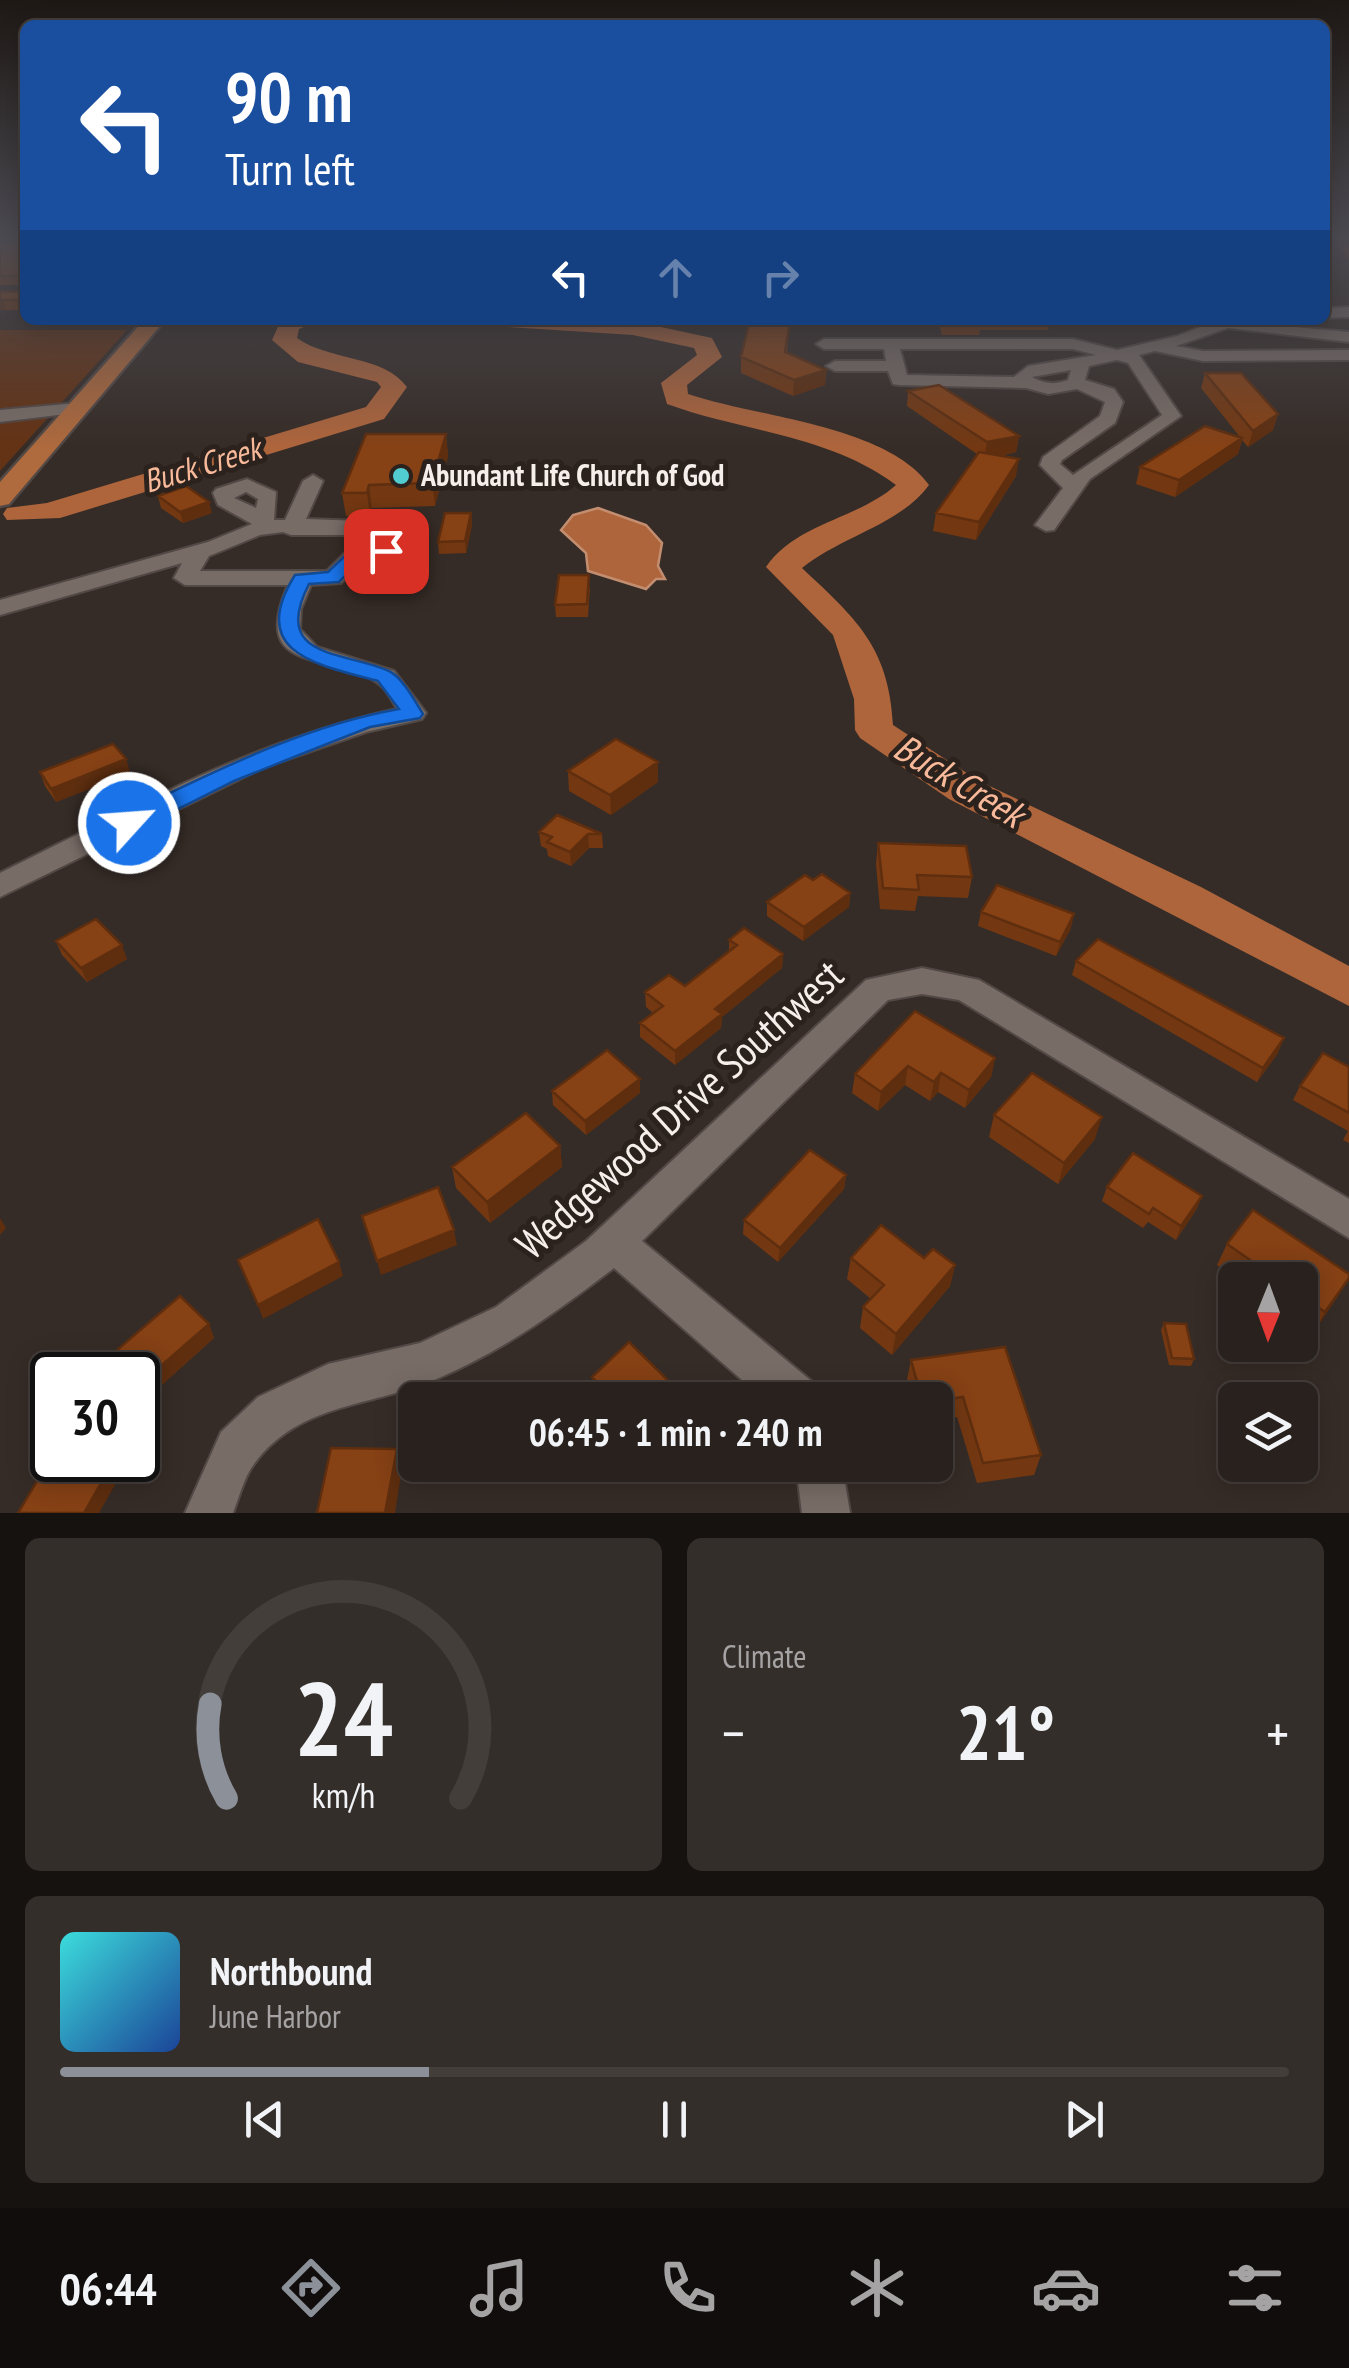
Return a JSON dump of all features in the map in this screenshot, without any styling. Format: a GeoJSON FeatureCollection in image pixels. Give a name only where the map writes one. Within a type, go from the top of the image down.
{"type":"FeatureCollection","features":[{"type":"Feature","properties":{"kind":"main road"},"geometry":{"type":"LineString","coordinates":[[0,498],[151,325]]}},
{"type":"Feature","properties":{"kind":"street"},"geometry":{"type":"LineString","coordinates":[[1079,373],[1118,352],[1206,334],[1222,325]]}},
{"type":"Feature","properties":{"kind":"street"},"geometry":{"type":"LineString","coordinates":[[1252,325],[1349,337]]}},
{"type":"Feature","properties":{"kind":"street"},"geometry":{"type":"LineString","coordinates":[[824,344],[1073,344],[1118,352],[1134,360],[1172,416],[1083,475],[1046,525]]}},
{"type":"Feature","properties":{"kind":"street"},"geometry":{"type":"LineString","coordinates":[[891,344],[899,380],[1027,383],[1023,373],[1033,369],[1079,373],[1108,394],[1114,402],[1108,419],[1053,457],[1050,465],[1074,487]]}},
{"type":"Feature","properties":{"kind":"street"},"geometry":{"type":"LineString","coordinates":[[1149,345],[1203,356],[1349,355]]}},
{"type":"Feature","properties":{"kind":"street"},"geometry":{"type":"LineString","coordinates":[[835,366],[896,366]]}},
{"type":"Feature","properties":{"kind":"street"},"geometry":{"type":"LineString","coordinates":[[0,416],[77,408]]}},
{"type":"Feature","properties":{"kind":"street"},"geometry":{"type":"LineString","coordinates":[[295,521],[313,481]]}},
{"type":"Feature","properties":{"kind":"street"},"geometry":{"type":"LineString","coordinates":[[372,511],[398,518],[394,529]]}},
{"type":"Feature","properties":{"kind":"street"},"geometry":{"type":"LineString","coordinates":[[0,608],[201,550],[262,524],[347,512]]}},
{"type":"Feature","properties":{"kind":"street"},"geometry":{"type":"LineString","coordinates":[[201,550],[185,578],[333,578],[357,554],[391,549],[398,533],[394,529],[295,521]]}},
{"type":"Feature","properties":{"kind":"street"},"geometry":{"type":"LineString","coordinates":[[0,886],[226,776],[365,722],[412,714],[386,676],[324,661],[296,643],[288,628],[290,601],[302,579]]}},
{"type":"Feature","properties":{"kind":"street","name":"Wedgewood Drive Southwest"},"geometry":{"type":"LineString","coordinates":[[209,1513],[237,1448],[274,1413],[328,1386],[424,1363],[511,1321],[612,1241],[853,1008],[878,989],[922,981],[967,989],[1349,1220]]}},
{"type":"Feature","properties":{"kind":"street"},"geometry":{"type":"LineString","coordinates":[[612,1241],[778,1382]]}},
{"type":"Feature","properties":{"kind":"street"},"geometry":{"type":"LineString","coordinates":[[821,1482],[826,1513]]}},
{"type":"Feature","properties":{"kind":"shaded area"},"geometry":{"type":"Polygon","coordinates":[[[0,330],[127,330],[0,471],[0,330]]]}},
{"type":"Feature","properties":{"kind":"shaded area"},"geometry":{"type":"Polygon","coordinates":[[[598,508],[646,525],[662,543],[658,566],[665,579],[656,579],[646,589],[588,571],[586,553],[561,530],[573,515],[598,508]]]}},
{"type":"Feature","properties":{"kind":"building"},"geometry":{"type":"Polygon","coordinates":[[[749,325],[790,325],[785,352],[826,370],[794,380],[741,357],[749,325]]]}},
{"type":"Feature","properties":{"kind":"building"},"geometry":{"type":"Polygon","coordinates":[[[1205,373],[1241,373],[1278,414],[1253,431],[1205,373]]]}},
{"type":"Feature","properties":{"kind":"building"},"geometry":{"type":"Polygon","coordinates":[[[939,385],[1019,436],[987,442],[908,391],[939,385]]]}},
{"type":"Feature","properties":{"kind":"building"},"geometry":{"type":"Polygon","coordinates":[[[1205,426],[1242,438],[1179,480],[1140,467],[1205,426]]]}},
{"type":"Feature","properties":{"kind":"building"},"geometry":{"type":"Polygon","coordinates":[[[366,434],[446,434],[432,483],[369,485],[367,493],[342,493],[366,434]]]}},
{"type":"Feature","properties":{"kind":"building"},"geometry":{"type":"Polygon","coordinates":[[[979,452],[1019,459],[979,522],[936,513],[979,452]]]}},
{"type":"Feature","properties":{"kind":"building"},"geometry":{"type":"Polygon","coordinates":[[[186,486],[209,502],[180,512],[158,496],[186,486]]]}},
{"type":"Feature","properties":{"kind":"building"},"geometry":{"type":"Polygon","coordinates":[[[445,513],[471,513],[465,541],[438,542],[445,513]]]}},
{"type":"Feature","properties":{"kind":"building"},"geometry":{"type":"Polygon","coordinates":[[[559,575],[589,575],[587,604],[555,605],[559,575]]]}},
{"type":"Feature","properties":{"kind":"building"},"geometry":{"type":"Polygon","coordinates":[[[616,739],[658,762],[610,795],[568,771],[616,739]]]}},
{"type":"Feature","properties":{"kind":"building"},"geometry":{"type":"Polygon","coordinates":[[[113,744],[126,759],[51,789],[40,772],[113,744]]]}},
{"type":"Feature","properties":{"kind":"building"},"geometry":{"type":"Polygon","coordinates":[[[557,815],[602,834],[588,834],[570,852],[547,842],[552,837],[539,832],[557,815]]]}},
{"type":"Feature","properties":{"kind":"building"},"geometry":{"type":"Polygon","coordinates":[[[878,843],[966,846],[972,877],[917,875],[919,890],[883,888],[878,843]]]}},
{"type":"Feature","properties":{"kind":"building"},"geometry":{"type":"Polygon","coordinates":[[[822,874],[850,893],[804,927],[767,902],[805,875],[813,880],[822,874]]]}},
{"type":"Feature","properties":{"kind":"building"},"geometry":{"type":"Polygon","coordinates":[[[997,885],[1074,914],[1060,942],[981,912],[997,885]]]}},
{"type":"Feature","properties":{"kind":"building"},"geometry":{"type":"Polygon","coordinates":[[[96,919],[122,945],[81,968],[56,941],[96,919]]]}},
{"type":"Feature","properties":{"kind":"building"},"geometry":{"type":"Polygon","coordinates":[[[744,928],[783,954],[715,1009],[722,1014],[675,1051],[640,1023],[663,1006],[645,992],[669,975],[685,986],[737,945],[729,940],[744,928]]]}},
{"type":"Feature","properties":{"kind":"building"},"geometry":{"type":"Polygon","coordinates":[[[1098,939],[1284,1038],[1263,1068],[1076,961],[1098,939]]]}},
{"type":"Feature","properties":{"kind":"building"},"geometry":{"type":"Polygon","coordinates":[[[915,1011],[995,1058],[969,1090],[941,1073],[934,1082],[908,1066],[881,1092],[855,1074],[915,1011]]]}},
{"type":"Feature","properties":{"kind":"building"},"geometry":{"type":"Polygon","coordinates":[[[607,1050],[640,1079],[585,1121],[552,1091],[607,1050]]]}},
{"type":"Feature","properties":{"kind":"building"},"geometry":{"type":"Polygon","coordinates":[[[1323,1053],[1349,1067],[1349,1113],[1300,1086],[1323,1053]]]}},
{"type":"Feature","properties":{"kind":"building"},"geometry":{"type":"Polygon","coordinates":[[[1032,1073],[1102,1117],[1064,1163],[994,1115],[1032,1073]]]}},
{"type":"Feature","properties":{"kind":"building"},"geometry":{"type":"Polygon","coordinates":[[[526,1113],[560,1146],[487,1202],[452,1167],[526,1113]]]}},
{"type":"Feature","properties":{"kind":"building"},"geometry":{"type":"Polygon","coordinates":[[[810,1150],[846,1175],[780,1248],[744,1220],[810,1150]]]}},
{"type":"Feature","properties":{"kind":"building"},"geometry":{"type":"Polygon","coordinates":[[[1133,1153],[1202,1196],[1181,1226],[1153,1208],[1149,1214],[1107,1187],[1133,1153]]]}},
{"type":"Feature","properties":{"kind":"building"},"geometry":{"type":"Polygon","coordinates":[[[438,1187],[454,1230],[377,1261],[362,1216],[438,1187]]]}},
{"type":"Feature","properties":{"kind":"building"},"geometry":{"type":"Polygon","coordinates":[[[1253,1210],[1349,1274],[1349,1278],[1325,1312],[1318,1307],[1318,1262],[1253,1262],[1227,1244],[1253,1210]]]}},
{"type":"Feature","properties":{"kind":"building"},"geometry":{"type":"Polygon","coordinates":[[[318,1219],[339,1262],[258,1305],[238,1260],[318,1219]]]}},
{"type":"Feature","properties":{"kind":"building"},"geometry":{"type":"Polygon","coordinates":[[[881,1225],[924,1258],[933,1249],[955,1265],[896,1334],[863,1307],[884,1285],[851,1258],[881,1225]]]}},
{"type":"Feature","properties":{"kind":"building"},"geometry":{"type":"Polygon","coordinates":[[[180,1296],[209,1324],[160,1367],[160,1352],[115,1352],[180,1296]]]}},
{"type":"Feature","properties":{"kind":"building"},"geometry":{"type":"Polygon","coordinates":[[[1164,1323],[1186,1324],[1194,1359],[1172,1358],[1164,1323]]]}},
{"type":"Feature","properties":{"kind":"building"},"geometry":{"type":"Polygon","coordinates":[[[629,1342],[670,1382],[597,1382],[592,1377],[629,1342]]]}},
{"type":"Feature","properties":{"kind":"building"},"geometry":{"type":"Polygon","coordinates":[[[1005,1347],[1041,1455],[983,1463],[963,1397],[953,1398],[953,1382],[917,1382],[911,1360],[1005,1347]]]}},
{"type":"Feature","properties":{"kind":"building"},"geometry":{"type":"Polygon","coordinates":[[[331,1448],[397,1449],[385,1513],[317,1513],[331,1448]]]}},
{"type":"Feature","properties":{"kind":"building"},"geometry":{"type":"Polygon","coordinates":[[[36,1482],[102,1482],[84,1513],[18,1513],[36,1482]]]}},
{"type":"Feature","properties":{"kind":"waterway","name":"Buck Creek"},"geometry":{"type":"LineString","coordinates":[[18,514],[49,512],[375,413],[394,387],[386,377],[307,357],[284,340],[289,325]]}},
{"type":"Feature","properties":{"kind":"waterway","name":"Buck Creek"},"geometry":{"type":"LineString","coordinates":[[586,325],[633,328],[704,343],[710,357],[674,383],[676,398],[857,449],[914,485],[887,509],[819,538],[782,567],[849,631],[873,699],[874,730],[964,790],[1185,898],[1349,988]]}},
{"type":"Feature","properties":{"kind":"place","name":"Abundant Life Church of God"},"geometry":{"type":"Point","coordinates":[401,476]}},
{"type":"Feature","properties":{"kind":"route"},"geometry":{"type":"LineString","coordinates":[[129,823],[226,776],[292,750],[365,722],[412,714],[386,676],[324,661],[296,643],[288,628],[290,601],[302,579],[333,578],[357,554],[386,551]]}}]}
